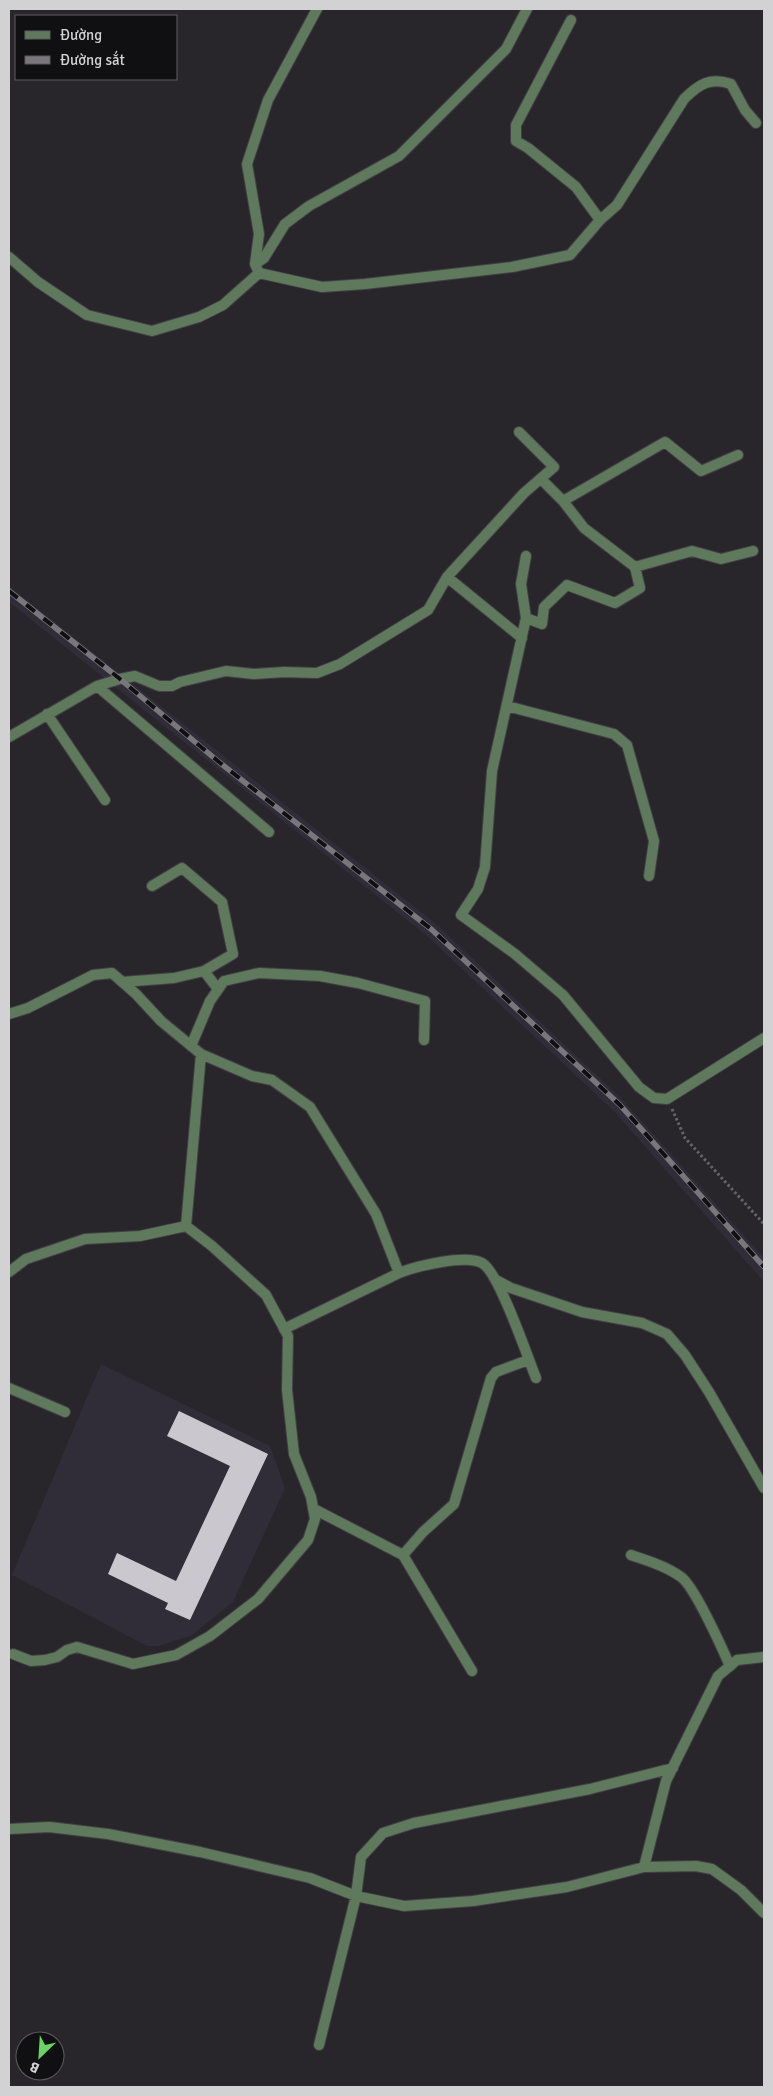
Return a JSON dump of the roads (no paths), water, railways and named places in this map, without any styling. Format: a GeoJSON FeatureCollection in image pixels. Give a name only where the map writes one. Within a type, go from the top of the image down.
{"type":"FeatureCollection","features":[{"type":"Feature","properties":{"kind":"street"},"geometry":{"type":"LineString","coordinates":[[257,269],[259,234],[247,164],[268,100],[317,9]]}},
{"type":"Feature","properties":{"kind":"street"},"geometry":{"type":"LineString","coordinates":[[9,257],[38,282],[87,315],[152,331],[199,317],[222,305],[257,269],[284,224],[309,206],[399,156],[506,49],[526,9]]}},
{"type":"Feature","properties":{"kind":"street"},"geometry":{"type":"LineString","coordinates":[[572,20],[516,125],[516,141],[528,148],[576,187],[600,220]]}},
{"type":"Feature","properties":{"kind":"street"},"geometry":{"type":"LineString","coordinates":[[257,269],[322,287],[365,284],[512,266],[570,254],[600,220],[617,205],[684,99],[698,85],[719,80],[732,84],[745,110],[756,124]]}},
{"type":"Feature","properties":{"kind":"street"},"geometry":{"type":"LineString","coordinates":[[9,737],[97,686],[135,676],[159,686],[172,686],[180,682],[226,671],[254,674],[284,672],[318,673],[340,664],[428,610],[447,577],[524,493],[554,467],[519,432]]}},
{"type":"Feature","properties":{"kind":"street"},"geometry":{"type":"LineString","coordinates":[[563,501],[665,442],[701,471],[738,456]]}},
{"type":"Feature","properties":{"kind":"street"},"geometry":{"type":"LineString","coordinates":[[526,618],[542,624],[544,607],[567,585],[615,603],[640,588],[635,567],[584,528],[563,501],[541,479]]}},
{"type":"Feature","properties":{"kind":"street"},"geometry":{"type":"LineString","coordinates":[[635,567],[692,551],[721,559],[753,552]]}},
{"type":"Feature","properties":{"kind":"street"},"geometry":{"type":"LineString","coordinates":[[526,556],[521,584],[526,618],[492,771],[485,867],[478,889],[461,915],[516,954],[563,995],[639,1087],[654,1098],[667,1099],[764,1038]]}},
{"type":"Feature","properties":{"kind":"street"},"geometry":{"type":"LineString","coordinates":[[447,577],[522,638]]}},
{"type":"Feature","properties":{"kind":"street"},"geometry":{"type":"LineString","coordinates":[[97,686],[269,832]]}},
{"type":"Feature","properties":{"kind":"street"},"geometry":{"type":"LineString","coordinates":[[507,706],[614,734],[627,745],[654,841],[649,876]]}},
{"type":"Feature","properties":{"kind":"street"},"geometry":{"type":"LineString","coordinates":[[47,714],[105,800]]}},
{"type":"Feature","properties":{"kind":"street"},"geometry":{"type":"LineString","coordinates":[[122,982],[174,978],[204,971],[234,954],[222,902],[182,868],[152,886]]}},
{"type":"Feature","properties":{"kind":"street"},"geometry":{"type":"LineString","coordinates":[[204,971],[218,989]]}},
{"type":"Feature","properties":{"kind":"street"},"geometry":{"type":"LineString","coordinates":[[191,1046],[210,1001],[224,981],[259,972],[320,976],[358,983],[425,1001],[424,1040]]}},
{"type":"Feature","properties":{"kind":"street"},"geometry":{"type":"LineString","coordinates":[[9,1014],[28,1008],[92,974],[112,973],[161,1021],[201,1054],[252,1076],[272,1080],[310,1107],[376,1214],[399,1273]]}},
{"type":"Feature","properties":{"kind":"street"},"geometry":{"type":"LineString","coordinates":[[186,1226],[201,1054]]}},
{"type":"Feature","properties":{"kind":"street"},"geometry":{"type":"LineString","coordinates":[[9,1272],[26,1259],[85,1239],[140,1236],[186,1226],[212,1246],[266,1295],[288,1336],[287,1390],[294,1454],[311,1497],[315,1519],[308,1540],[258,1599],[210,1636],[176,1655],[133,1664],[77,1648],[67,1650],[57,1657],[45,1660],[31,1661],[13,1654]]}},
{"type":"Feature","properties":{"kind":"street"},"geometry":{"type":"LineString","coordinates":[[284,1329],[417,1266],[468,1259],[483,1264],[496,1280],[536,1378]]}},
{"type":"Feature","properties":{"kind":"street"},"geometry":{"type":"LineString","coordinates":[[496,1280],[511,1288],[582,1312],[642,1323],[667,1334],[685,1355],[709,1392],[764,1488]]}},
{"type":"Feature","properties":{"kind":"street"},"geometry":{"type":"LineString","coordinates":[[403,1556],[423,1532],[454,1504],[492,1378],[496,1372],[528,1360]]}},
{"type":"Feature","properties":{"kind":"street"},"geometry":{"type":"LineString","coordinates":[[9,1388],[65,1412]]}},
{"type":"Feature","properties":{"kind":"street"},"geometry":{"type":"LineString","coordinates":[[314,1510],[403,1556],[472,1670]]}},
{"type":"Feature","properties":{"kind":"street"},"geometry":{"type":"LineString","coordinates":[[631,1555],[657,1564],[683,1578],[703,1610],[730,1666]]}},
{"type":"Feature","properties":{"kind":"street"},"geometry":{"type":"LineString","coordinates":[[644,1867],[666,1781],[718,1676],[737,1660],[764,1657]]}},
{"type":"Feature","properties":{"kind":"street"},"geometry":{"type":"LineString","coordinates":[[318,2045],[356,1896],[361,1857],[383,1833],[414,1823],[590,1789],[673,1768]]}},
{"type":"Feature","properties":{"kind":"street"},"geometry":{"type":"LineString","coordinates":[[9,1829],[49,1827],[108,1834],[200,1852],[310,1878],[356,1896],[404,1906],[473,1901],[567,1887],[644,1867],[696,1866],[712,1870],[741,1890],[764,1913]]}},
{"type":"Feature","properties":{"kind":"railway"},"geometry":{"type":"LineString","coordinates":[[9,591],[120,679],[219,762],[431,929],[620,1105],[764,1267]]}}]}
